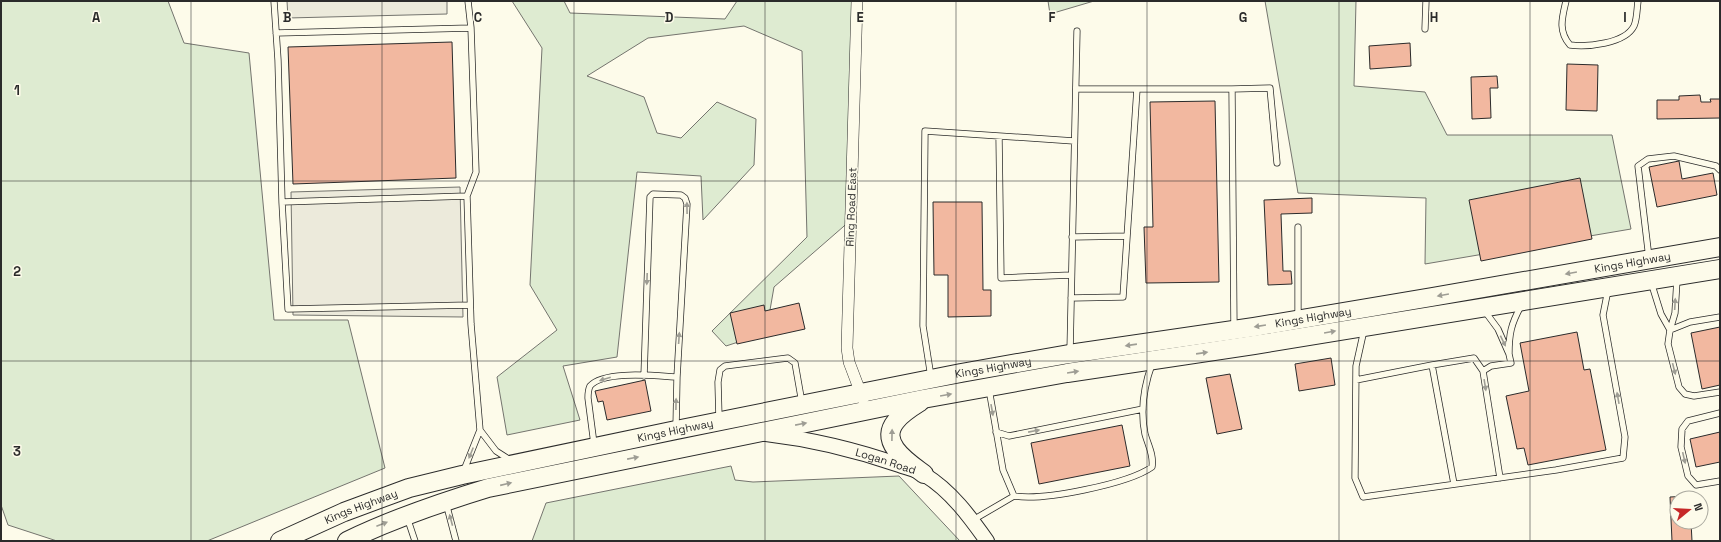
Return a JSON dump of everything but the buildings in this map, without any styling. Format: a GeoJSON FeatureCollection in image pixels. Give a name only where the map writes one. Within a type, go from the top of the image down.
{"type":"FeatureCollection","features":[{"type":"Feature","properties":{"kind":"main road","name":"Kings Highway"},"geometry":{"type":"LineString","coordinates":[[280,541],[344,512],[409,488],[462,475],[676,430],[931,379],[1070,354],[1234,330],[1720,247]]}},
{"type":"Feature","properties":{"kind":"main road","name":"Kings Highway"},"geometry":{"type":"LineString","coordinates":[[356,539],[406,515],[446,501],[509,483],[923,399],[1068,373],[1720,270]]}},
{"type":"Feature","properties":{"kind":"main road"},"geometry":{"type":"LineString","coordinates":[[923,399],[896,420],[890,435],[895,449],[924,474]]}},
{"type":"Feature","properties":{"kind":"street","name":"Ring Road East"},"geometry":{"type":"LineString","coordinates":[[857,1],[847,348],[849,362],[862,394],[866,411]]}},
{"type":"Feature","properties":{"kind":"street","name":"Logan Road"},"geometry":{"type":"LineString","coordinates":[[755,433],[814,443],[885,460],[924,474],[938,484],[960,506],[988,541]]}},
{"type":"Feature","properties":{"kind":"lane"},"geometry":{"type":"LineString","coordinates":[[274,1],[288,309],[470,305]]}},
{"type":"Feature","properties":{"kind":"lane"},"geometry":{"type":"LineString","coordinates":[[462,475],[480,430],[470,305],[467,196],[476,172],[471,28],[468,1]]}},
{"type":"Feature","properties":{"kind":"lane"},"geometry":{"type":"LineString","coordinates":[[1425,29],[1426,1]]}},
{"type":"Feature","properties":{"kind":"lane"},"geometry":{"type":"LineString","coordinates":[[1566,1],[1561,28],[1564,38],[1570,45],[1582,47],[1619,39],[1628,34],[1634,26],[1638,1]]}},
{"type":"Feature","properties":{"kind":"lane"},"geometry":{"type":"LineString","coordinates":[[276,33],[471,28]]}},
{"type":"Feature","properties":{"kind":"lane"},"geometry":{"type":"LineString","coordinates":[[1070,354],[1077,31]]}},
{"type":"Feature","properties":{"kind":"lane"},"geometry":{"type":"LineString","coordinates":[[1076,88],[1270,88],[1277,163]]}},
{"type":"Feature","properties":{"kind":"lane"},"geometry":{"type":"LineString","coordinates":[[1071,298],[1123,297],[1137,89]]}},
{"type":"Feature","properties":{"kind":"lane"},"geometry":{"type":"LineString","coordinates":[[1232,89],[1234,330]]}},
{"type":"Feature","properties":{"kind":"lane"},"geometry":{"type":"LineString","coordinates":[[931,379],[923,326],[925,132],[1074,141]]}},
{"type":"Feature","properties":{"kind":"lane"},"geometry":{"type":"LineString","coordinates":[[999,136],[1001,278],[1071,275]]}},
{"type":"Feature","properties":{"kind":"lane"},"geometry":{"type":"LineString","coordinates":[[1649,260],[1638,166],[1648,159],[1674,156],[1716,166],[1720,170]]}},
{"type":"Feature","properties":{"kind":"lane"},"geometry":{"type":"LineString","coordinates":[[644,376],[650,197],[653,194],[681,194],[685,198],[687,204],[676,377],[676,430]]}},
{"type":"Feature","properties":{"kind":"lane"},"geometry":{"type":"LineString","coordinates":[[282,202],[467,196]]}},
{"type":"Feature","properties":{"kind":"lane"},"geometry":{"type":"LineString","coordinates":[[1298,227],[1298,319]]}},
{"type":"Feature","properties":{"kind":"lane"},"geometry":{"type":"LineString","coordinates":[[1072,237],[1127,236]]}},
{"type":"Feature","properties":{"kind":"lane"},"geometry":{"type":"LineString","coordinates":[[1677,277],[1675,313],[1668,344],[1679,387],[1685,394],[1694,396],[1720,392]]}},
{"type":"Feature","properties":{"kind":"lane"},"geometry":{"type":"LineString","coordinates":[[1651,281],[1661,314],[1670,330]]}},
{"type":"Feature","properties":{"kind":"lane"},"geometry":{"type":"LineString","coordinates":[[1365,326],[1356,366],[1356,478],[1363,497],[1500,478],[1623,458],[1625,437],[1603,315],[1608,288]]}},
{"type":"Feature","properties":{"kind":"lane"},"geometry":{"type":"LineString","coordinates":[[1509,354],[1509,333],[1513,320],[1523,301]]}},
{"type":"Feature","properties":{"kind":"lane"},"geometry":{"type":"LineString","coordinates":[[1482,308],[1498,329],[1509,354],[1511,363],[1491,366],[1483,370]]}},
{"type":"Feature","properties":{"kind":"lane"},"geometry":{"type":"LineString","coordinates":[[1670,330],[1690,322],[1720,317]]}},
{"type":"Feature","properties":{"kind":"lane"},"geometry":{"type":"LineString","coordinates":[[720,422],[718,382],[720,370],[725,366],[788,358],[795,363],[802,406]]}},
{"type":"Feature","properties":{"kind":"lane"},"geometry":{"type":"LineString","coordinates":[[1356,380],[1474,358],[1483,370],[1500,478]]}},
{"type":"Feature","properties":{"kind":"lane"},"geometry":{"type":"LineString","coordinates":[[972,520],[1014,496],[1024,498],[1064,494],[1101,486],[1143,473],[1152,467],[1153,460],[1145,433],[1143,409],[1145,383],[1154,360]]}},
{"type":"Feature","properties":{"kind":"lane"},"geometry":{"type":"LineString","coordinates":[[1432,365],[1454,484]]}},
{"type":"Feature","properties":{"kind":"lane"},"geometry":{"type":"LineString","coordinates":[[595,448],[588,398],[588,390],[590,386],[602,379],[611,377],[676,377]]}},
{"type":"Feature","properties":{"kind":"lane"},"geometry":{"type":"LineString","coordinates":[[988,387],[1003,470],[1014,496]]}},
{"type":"Feature","properties":{"kind":"lane"},"geometry":{"type":"LineString","coordinates":[[996,432],[1009,436],[1143,409]]}},
{"type":"Feature","properties":{"kind":"lane"},"geometry":{"type":"LineString","coordinates":[[1720,413],[1688,421],[1682,429],[1681,447],[1688,476],[1696,484],[1720,482]]}},
{"type":"Feature","properties":{"kind":"lane"},"geometry":{"type":"LineString","coordinates":[[480,430],[496,451],[515,464]]}},
{"type":"Feature","properties":{"kind":"lane"},"geometry":{"type":"LineString","coordinates":[[446,501],[454,540]]}},
{"type":"Feature","properties":{"kind":"lane"},"geometry":{"type":"LineString","coordinates":[[406,515],[415,541]]}},
{"type":"Feature","properties":{"kind":"green space"},"geometry":{"type":"Polygon","coordinates":[[[1,1],[168,1],[184,43],[249,53],[274,320],[348,320],[385,468],[207,541],[57,541],[8,525],[1,505],[1,1]]]}},
{"type":"Feature","properties":{"kind":"green space"},"geometry":{"type":"Polygon","coordinates":[[[512,1],[564,1],[570,13],[725,19],[737,1],[858,1],[851,220],[774,287],[766,333],[726,346],[712,331],[807,237],[802,51],[744,26],[648,38],[587,76],[644,97],[657,133],[681,138],[717,102],[756,119],[754,165],[703,220],[701,176],[637,172],[617,357],[563,366],[580,420],[507,435],[497,377],[557,330],[530,285],[542,48],[512,1]]]}},
{"type":"Feature","properties":{"kind":"green space"},"geometry":{"type":"Polygon","coordinates":[[[1048,1],[1094,1],[1050,14],[1048,1]]]}},
{"type":"Feature","properties":{"kind":"green space"},"geometry":{"type":"Polygon","coordinates":[[[1265,1],[1356,1],[1354,86],[1425,92],[1447,135],[1612,135],[1631,229],[1425,264],[1426,198],[1298,193],[1265,1]]]}},
{"type":"Feature","properties":{"kind":"green space"},"geometry":{"type":"Polygon","coordinates":[[[731,466],[735,480],[753,482],[899,476],[960,541],[532,541],[546,503],[731,466]]]}},
{"type":"Feature","properties":{"kind":"shaded area"},"geometry":{"type":"Polygon","coordinates":[[[287,1],[447,1],[447,14],[288,18],[287,1]]]}},
{"type":"Feature","properties":{"kind":"shaded area"},"geometry":{"type":"Polygon","coordinates":[[[460,187],[463,317],[293,315],[291,192],[460,187]]]}}]}
